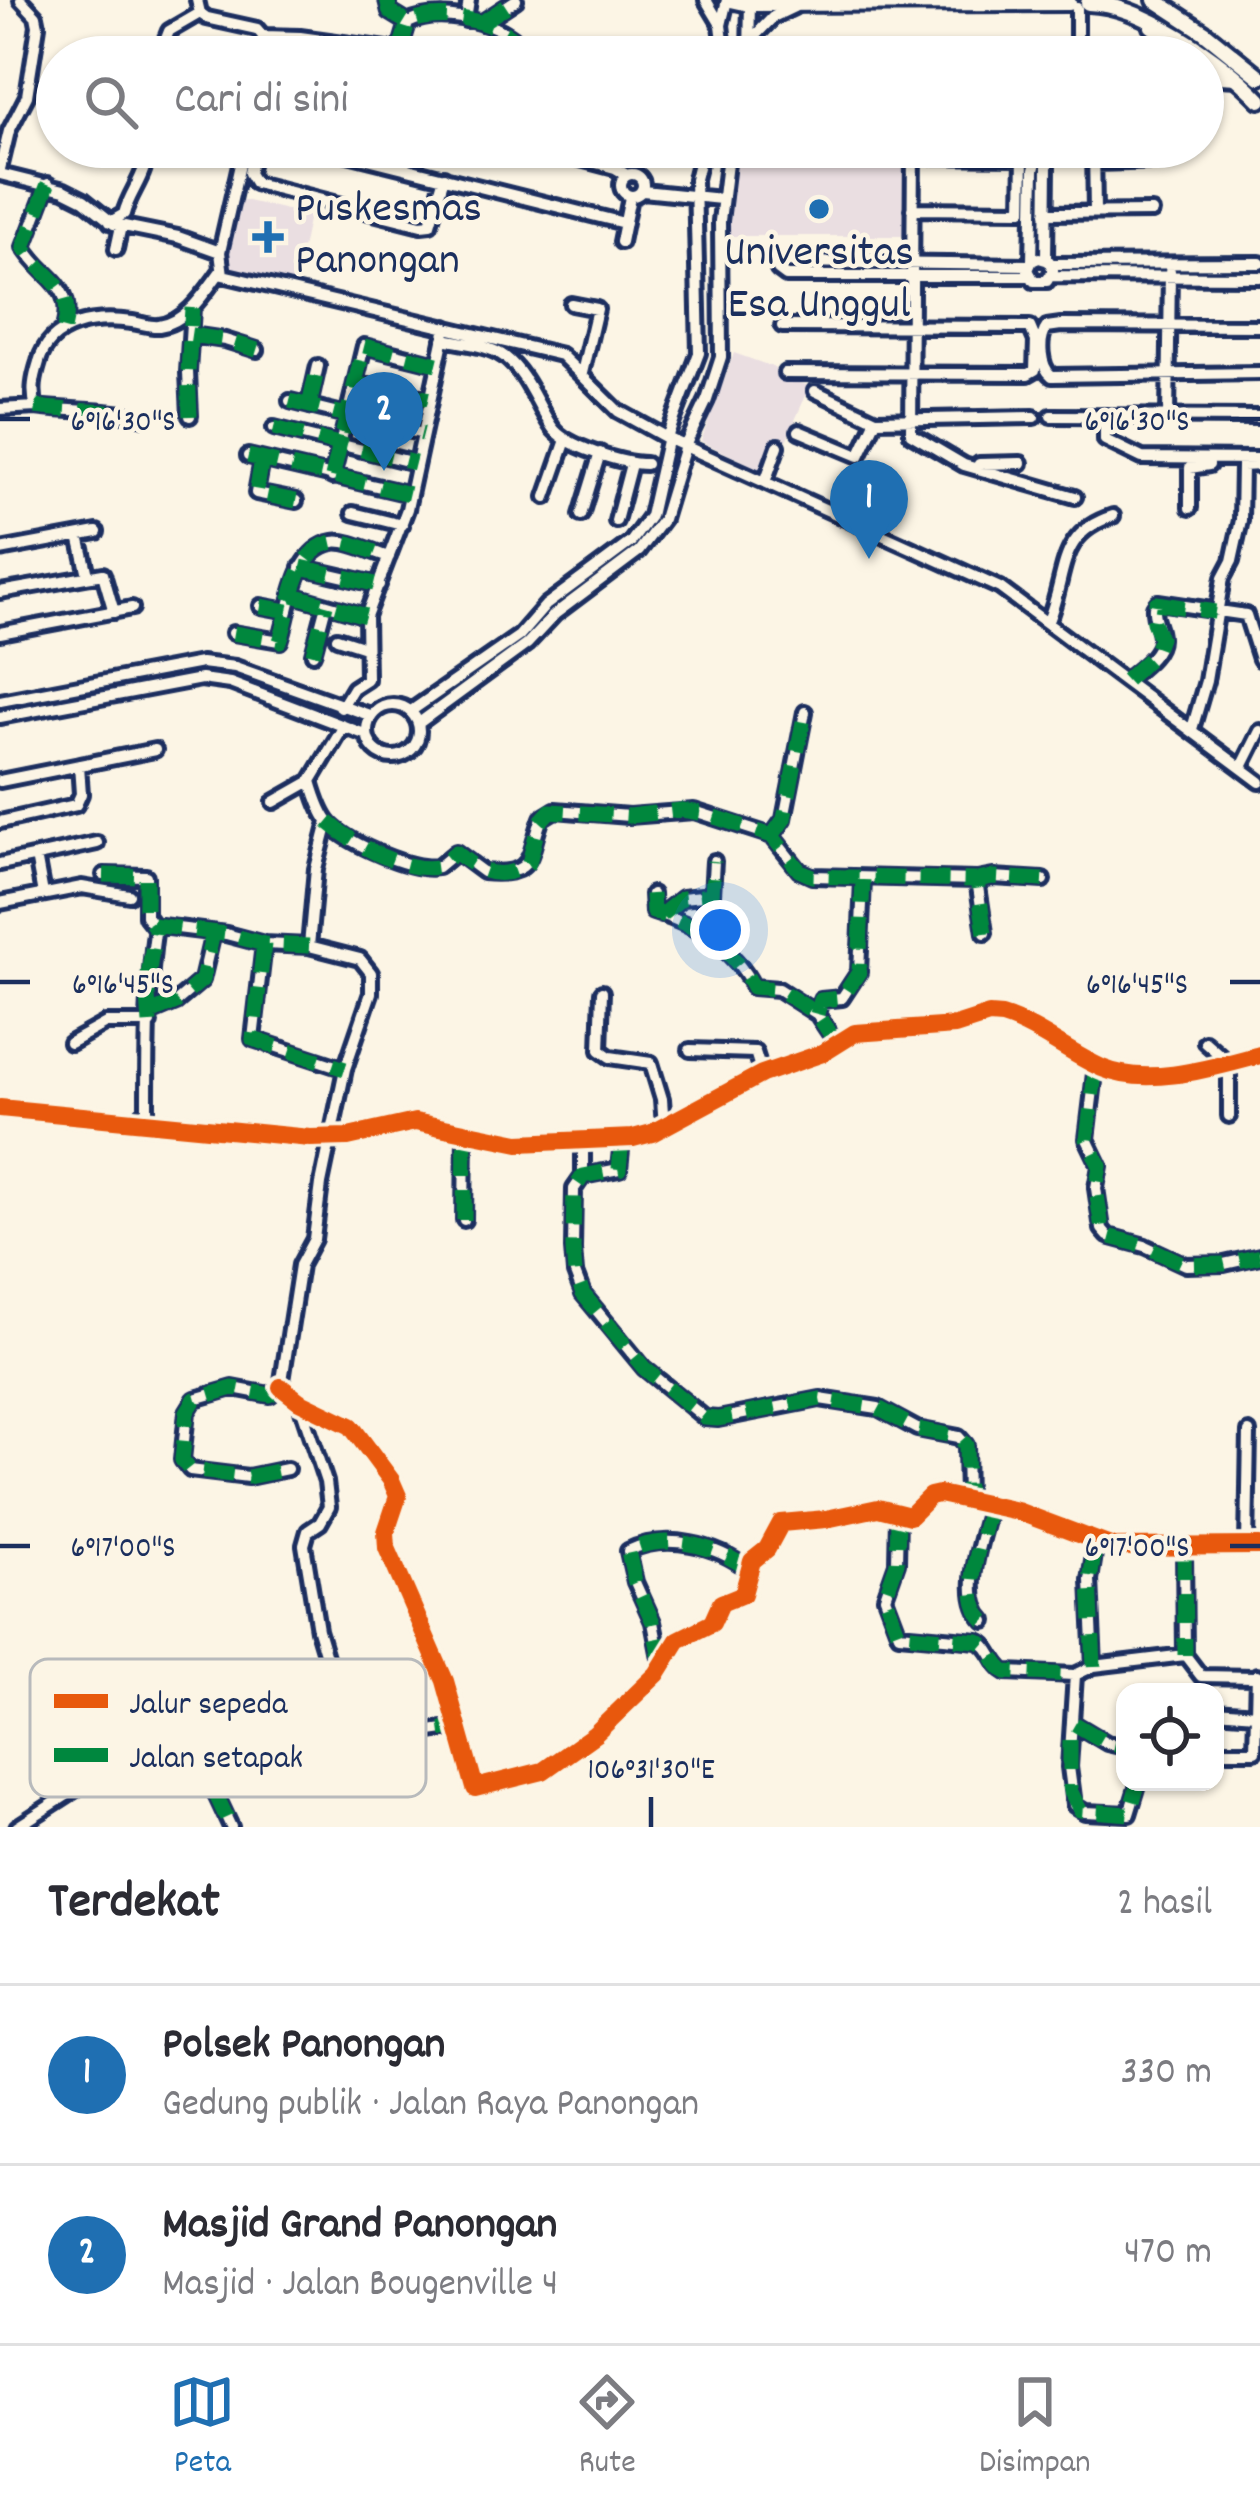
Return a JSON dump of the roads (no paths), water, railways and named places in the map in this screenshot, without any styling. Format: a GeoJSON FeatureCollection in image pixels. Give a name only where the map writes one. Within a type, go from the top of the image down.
{"type":"FeatureCollection","features":[{"type":"Feature","properties":{"kind":"main road"},"geometry":{"type":"LineString","coordinates":[[729,0],[1105,3],[1168,36]]}},
{"type":"Feature","properties":{"kind":"main road"},"geometry":{"type":"LineString","coordinates":[[1154,0],[1208,36]]}},
{"type":"Feature","properties":{"kind":"main road"},"geometry":{"type":"LineString","coordinates":[[1224,47],[1260,77]]}},
{"type":"Feature","properties":{"kind":"main road"},"geometry":{"type":"LineString","coordinates":[[1224,72],[1260,100]]}},
{"type":"Feature","properties":{"kind":"street"},"geometry":{"type":"LineString","coordinates":[[21,0],[36,16],[36,36]]}},
{"type":"Feature","properties":{"kind":"street"},"geometry":{"type":"LineString","coordinates":[[387,0],[390,12],[408,23],[423,18],[466,20],[510,36]]}},
{"type":"Feature","properties":{"kind":"street"},"geometry":{"type":"LineString","coordinates":[[466,20],[469,0]]}},
{"type":"Feature","properties":{"kind":"street"},"geometry":{"type":"LineString","coordinates":[[481,23],[516,0]]}},
{"type":"Feature","properties":{"kind":"street"},"geometry":{"type":"LineString","coordinates":[[706,0],[722,36]]}},
{"type":"Feature","properties":{"kind":"street"},"geometry":{"type":"LineString","coordinates":[[721,25],[729,0]]}},
{"type":"Feature","properties":{"kind":"street"},"geometry":{"type":"LineString","coordinates":[[749,36],[750,2]]}},
{"type":"Feature","properties":{"kind":"street"},"geometry":{"type":"LineString","coordinates":[[1077,36],[1078,3]]}},
{"type":"Feature","properties":{"kind":"street"},"geometry":{"type":"LineString","coordinates":[[755,36],[773,17],[802,4]]}},
{"type":"Feature","properties":{"kind":"street"},"geometry":{"type":"LineString","coordinates":[[167,36],[199,6],[212,20],[253,27],[263,36]]}},
{"type":"Feature","properties":{"kind":"street"},"geometry":{"type":"LineString","coordinates":[[405,36],[408,23]]}},
{"type":"Feature","properties":{"kind":"street"},"geometry":{"type":"LineString","coordinates":[[36,39],[27,96],[9,131],[0,171],[84,200],[116,224],[220,252]]}},
{"type":"Feature","properties":{"kind":"street"},"geometry":{"type":"LineString","coordinates":[[1224,78],[1237,79]]}},
{"type":"Feature","properties":{"kind":"street"},"geometry":{"type":"LineString","coordinates":[[116,249],[116,224],[143,168]]}},
{"type":"Feature","properties":{"kind":"street"},"geometry":{"type":"LineString","coordinates":[[36,407],[33,388],[40,356],[64,329],[80,323],[125,321],[156,328],[192,308],[220,272],[220,252],[239,168]]}},
{"type":"Feature","properties":{"kind":"street"},"geometry":{"type":"LineString","coordinates":[[252,168],[250,178],[430,224],[444,177]]}},
{"type":"Feature","properties":{"kind":"street"},"geometry":{"type":"LineString","coordinates":[[407,168],[624,223]]}},
{"type":"Feature","properties":{"kind":"street"},"geometry":{"type":"LineString","coordinates":[[613,168],[641,177],[621,242]]}},
{"type":"Feature","properties":{"kind":"street"},"geometry":{"type":"LineString","coordinates":[[411,711],[523,640],[547,605],[641,531],[650,516],[667,438],[699,353],[698,168]]}},
{"type":"Feature","properties":{"kind":"street"},"geometry":{"type":"LineString","coordinates":[[419,723],[651,538],[663,519],[685,446],[721,356],[721,199],[726,168]]}},
{"type":"Feature","properties":{"kind":"street"},"geometry":{"type":"LineString","coordinates":[[913,168],[912,436],[964,465],[1075,497]]}},
{"type":"Feature","properties":{"kind":"street"},"geometry":{"type":"LineString","coordinates":[[912,209],[1022,210],[1023,168]]}},
{"type":"Feature","properties":{"kind":"street"},"geometry":{"type":"LineString","coordinates":[[1035,168],[1040,267]]}},
{"type":"Feature","properties":{"kind":"street"},"geometry":{"type":"LineString","coordinates":[[1040,267],[1049,168]]}},
{"type":"Feature","properties":{"kind":"street"},"geometry":{"type":"LineString","coordinates":[[1094,168],[1095,212]]}},
{"type":"Feature","properties":{"kind":"street"},"geometry":{"type":"LineString","coordinates":[[628,175],[621,187],[636,194],[721,199]]}},
{"type":"Feature","properties":{"kind":"street"},"geometry":{"type":"LineString","coordinates":[[48,184],[24,247],[66,296],[69,307],[64,329]]}},
{"type":"Feature","properties":{"kind":"street"},"geometry":{"type":"LineString","coordinates":[[1046,213],[1152,212]]}},
{"type":"Feature","properties":{"kind":"street"},"geometry":{"type":"LineString","coordinates":[[911,270],[785,262],[778,270],[786,276],[1260,263]]}},
{"type":"Feature","properties":{"kind":"street"},"geometry":{"type":"LineString","coordinates":[[1168,417],[1169,262]]}},
{"type":"Feature","properties":{"kind":"street"},"geometry":{"type":"LineString","coordinates":[[1040,267],[1260,277]]}},
{"type":"Feature","properties":{"kind":"street"},"geometry":{"type":"LineString","coordinates":[[220,272],[444,333],[561,355],[618,411],[667,438],[983,579],[1048,621],[1260,782]]}},
{"type":"Feature","properties":{"kind":"street"},"geometry":{"type":"LineString","coordinates":[[572,304],[597,309],[582,373]]}},
{"type":"Feature","properties":{"kind":"street"},"geometry":{"type":"LineString","coordinates":[[190,416],[192,308]]}},
{"type":"Feature","properties":{"kind":"street"},"geometry":{"type":"LineString","coordinates":[[782,326],[1030,326],[1036,341],[1032,374],[785,373]]}},
{"type":"Feature","properties":{"kind":"street"},"geometry":{"type":"LineString","coordinates":[[1260,326],[1053,326],[1042,338],[1043,362],[1052,376],[1260,373]]}},
{"type":"Feature","properties":{"kind":"street"},"geometry":{"type":"LineString","coordinates":[[341,708],[352,688],[367,679],[366,616],[402,525],[444,333]]}},
{"type":"Feature","properties":{"kind":"street"},"geometry":{"type":"LineString","coordinates":[[444,333],[508,359],[552,428],[566,440],[632,464],[646,464]]}},
{"type":"Feature","properties":{"kind":"street"},"geometry":{"type":"LineString","coordinates":[[191,335],[257,350]]}},
{"type":"Feature","properties":{"kind":"street"},"geometry":{"type":"LineString","coordinates":[[332,477],[364,346],[437,364]]}},
{"type":"Feature","properties":{"kind":"street"},"geometry":{"type":"LineString","coordinates":[[309,406],[318,366]]}},
{"type":"Feature","properties":{"kind":"street"},"geometry":{"type":"LineString","coordinates":[[355,383],[430,399]]}},
{"type":"Feature","properties":{"kind":"street"},"geometry":{"type":"LineString","coordinates":[[815,391],[876,420],[1034,417]]}},
{"type":"Feature","properties":{"kind":"street"},"geometry":{"type":"LineString","coordinates":[[290,401],[423,434]]}},
{"type":"Feature","properties":{"kind":"street"},"geometry":{"type":"LineString","coordinates":[[0,409],[120,411],[144,418]]}},
{"type":"Feature","properties":{"kind":"street"},"geometry":{"type":"LineString","coordinates":[[1051,416],[1260,417]]}},
{"type":"Feature","properties":{"kind":"street"},"geometry":{"type":"LineString","coordinates":[[1105,416],[1105,440],[1131,456],[1260,462]]}},
{"type":"Feature","properties":{"kind":"street"},"geometry":{"type":"LineString","coordinates":[[799,431],[859,456],[876,420]]}},
{"type":"Feature","properties":{"kind":"street"},"geometry":{"type":"LineString","coordinates":[[274,428],[415,464]]}},
{"type":"Feature","properties":{"kind":"street"},"geometry":{"type":"LineString","coordinates":[[546,497],[566,440]]}},
{"type":"Feature","properties":{"kind":"street"},"geometry":{"type":"LineString","coordinates":[[765,482],[778,446]]}},
{"type":"Feature","properties":{"kind":"street"},"geometry":{"type":"LineString","coordinates":[[581,515],[600,452]]}},
{"type":"Feature","properties":{"kind":"street"},"geometry":{"type":"LineString","coordinates":[[248,456],[410,494]]}},
{"type":"Feature","properties":{"kind":"street"},"geometry":{"type":"LineString","coordinates":[[262,460],[256,493],[296,501]]}},
{"type":"Feature","properties":{"kind":"street"},"geometry":{"type":"LineString","coordinates":[[1190,508],[1191,467],[1260,462]]}},
{"type":"Feature","properties":{"kind":"street"},"geometry":{"type":"LineString","coordinates":[[964,465],[1022,463]]}},
{"type":"Feature","properties":{"kind":"street"},"geometry":{"type":"LineString","coordinates":[[616,520],[632,464]]}},
{"type":"Feature","properties":{"kind":"street"},"geometry":{"type":"LineString","coordinates":[[1192,730],[1206,681],[1215,612],[1239,529],[1242,466]]}},
{"type":"Feature","properties":{"kind":"street"},"geometry":{"type":"LineString","coordinates":[[352,514],[402,525]]}},
{"type":"Feature","properties":{"kind":"street"},"geometry":{"type":"LineString","coordinates":[[1048,621],[1067,549],[1084,527],[1113,516]]}},
{"type":"Feature","properties":{"kind":"street"},"geometry":{"type":"LineString","coordinates":[[0,550],[97,532]]}},
{"type":"Feature","properties":{"kind":"street"},"geometry":{"type":"LineString","coordinates":[[79,536],[88,575]]}},
{"type":"Feature","properties":{"kind":"street"},"geometry":{"type":"LineString","coordinates":[[233,633],[277,643],[301,567],[334,542],[389,557]]}},
{"type":"Feature","properties":{"kind":"street"},"geometry":{"type":"LineString","coordinates":[[301,567],[379,585]]}},
{"type":"Feature","properties":{"kind":"street"},"geometry":{"type":"LineString","coordinates":[[0,592],[103,574],[114,612]]}},
{"type":"Feature","properties":{"kind":"street"},"geometry":{"type":"LineString","coordinates":[[293,595],[366,616]]}},
{"type":"Feature","properties":{"kind":"street"},"geometry":{"type":"LineString","coordinates":[[1126,680],[1157,649],[1156,604],[1246,615],[1260,659]]}},
{"type":"Feature","properties":{"kind":"street"},"geometry":{"type":"LineString","coordinates":[[313,654],[326,605]]}},
{"type":"Feature","properties":{"kind":"street"},"geometry":{"type":"LineString","coordinates":[[262,606],[288,611]]}},
{"type":"Feature","properties":{"kind":"street"},"geometry":{"type":"LineString","coordinates":[[0,633],[132,608]]}},
{"type":"Feature","properties":{"kind":"street"},"geometry":{"type":"LineString","coordinates":[[337,638],[365,647]]}},
{"type":"Feature","properties":{"kind":"street"},"geometry":{"type":"LineString","coordinates":[[0,700],[201,663],[235,668],[372,716]]}},
{"type":"Feature","properties":{"kind":"street"},"geometry":{"type":"LineString","coordinates":[[0,717],[201,679],[230,683],[367,735],[378,753],[399,757],[416,745],[419,723],[411,711],[392,704],[372,716],[367,735]]}},
{"type":"Feature","properties":{"kind":"street"},"geometry":{"type":"LineString","coordinates":[[772,836],[784,819],[805,712]]}},
{"type":"Feature","properties":{"kind":"street"},"geometry":{"type":"LineString","coordinates":[[274,802],[311,781],[344,726]]}},
{"type":"Feature","properties":{"kind":"street"},"geometry":{"type":"LineString","coordinates":[[1242,767],[1260,731]]}},
{"type":"Feature","properties":{"kind":"street"},"geometry":{"type":"LineString","coordinates":[[0,781],[155,750]]}},
{"type":"Feature","properties":{"kind":"street"},"geometry":{"type":"LineString","coordinates":[[0,822],[76,805],[81,794],[79,765]]}},
{"type":"Feature","properties":{"kind":"street"},"geometry":{"type":"LineString","coordinates":[[311,781],[328,822],[349,838],[413,867],[438,867],[456,852],[478,871],[512,872],[529,863],[542,818],[555,810],[629,816],[694,811],[772,836],[804,873],[863,880],[1042,880]]}},
{"type":"Feature","properties":{"kind":"street"},"geometry":{"type":"LineString","coordinates":[[309,946],[316,869],[328,822]]}},
{"type":"Feature","properties":{"kind":"street"},"geometry":{"type":"LineString","coordinates":[[0,864],[97,843]]}},
{"type":"Feature","properties":{"kind":"street"},"geometry":{"type":"LineString","coordinates":[[36,856],[43,894]]}},
{"type":"Feature","properties":{"kind":"street"},"geometry":{"type":"LineString","coordinates":[[661,914],[682,898],[712,895],[714,861]]}},
{"type":"Feature","properties":{"kind":"street"},"geometry":{"type":"LineString","coordinates":[[104,874],[146,876],[146,919],[156,925],[264,944],[309,946],[359,959],[371,973],[371,994],[345,1070],[314,1238],[298,1274],[281,1387],[270,1395],[233,1388],[195,1399],[187,1412],[182,1460],[190,1470],[240,1477],[287,1469]]}},
{"type":"Feature","properties":{"kind":"street"},"geometry":{"type":"LineString","coordinates":[[817,1014],[821,1000],[842,998],[859,972],[863,880]]}},
{"type":"Feature","properties":{"kind":"street"},"geometry":{"type":"LineString","coordinates":[[977,880],[985,933]]}},
{"type":"Feature","properties":{"kind":"street"},"geometry":{"type":"LineString","coordinates":[[0,903],[82,887],[129,895]]}},
{"type":"Feature","properties":{"kind":"street"},"geometry":{"type":"LineString","coordinates":[[652,894],[652,910],[709,934],[746,970],[754,988],[778,989],[817,1014],[837,1044]]}},
{"type":"Feature","properties":{"kind":"street"},"geometry":{"type":"LineString","coordinates":[[134,1122],[147,1110],[147,983],[156,925]]}},
{"type":"Feature","properties":{"kind":"street"},"geometry":{"type":"LineString","coordinates":[[70,1043],[106,1023],[150,1018],[176,1002],[202,980],[213,933]]}},
{"type":"Feature","properties":{"kind":"street"},"geometry":{"type":"LineString","coordinates":[[264,944],[253,1039],[345,1070]]}},
{"type":"Feature","properties":{"kind":"street"},"geometry":{"type":"LineString","coordinates":[[602,992],[600,1050],[610,1057],[651,1063],[661,1093],[664,1126]]}},
{"type":"Feature","properties":{"kind":"street"},"geometry":{"type":"LineString","coordinates":[[0,1108],[332,1138],[402,1122],[428,1123],[519,1143],[583,1142],[647,1135],[763,1074],[806,1060],[867,1030],[956,1026],[989,1015],[1002,1016],[1096,1065],[1137,1075],[1229,1063],[1260,1054]]}},
{"type":"Feature","properties":{"kind":"street"},"geometry":{"type":"LineString","coordinates":[[1205,1042],[1229,1063],[1229,1115]]}},
{"type":"Feature","properties":{"kind":"street"},"geometry":{"type":"LineString","coordinates":[[690,1050],[755,1052],[763,1074]]}},
{"type":"Feature","properties":{"kind":"street"},"geometry":{"type":"LineString","coordinates":[[1096,1065],[1087,1139],[1100,1166],[1096,1188],[1102,1229],[1108,1236],[1190,1265],[1260,1256]]}},
{"type":"Feature","properties":{"kind":"street"},"geometry":{"type":"LineString","coordinates":[[464,1220],[465,1132]]}},
{"type":"Feature","properties":{"kind":"street"},"geometry":{"type":"LineString","coordinates":[[583,1176],[619,1169],[622,1140]]}},
{"type":"Feature","properties":{"kind":"street"},"geometry":{"type":"LineString","coordinates":[[583,1142],[583,1176],[574,1189],[574,1265],[580,1289],[644,1368],[693,1412],[718,1419],[820,1399],[878,1408],[916,1429],[964,1441],[967,1499]]}},
{"type":"Feature","properties":{"kind":"street"},"geometry":{"type":"LineString","coordinates":[[281,1387],[351,1426],[394,1484],[398,1496],[386,1532],[387,1548],[445,1681],[475,1788],[542,1771],[595,1734],[662,1668],[678,1640],[712,1623],[721,1603],[743,1594],[754,1557],[767,1549],[781,1523],[878,1508],[898,1516],[915,1514],[934,1494],[1056,1523],[1096,1542],[1135,1549],[1254,1546],[1249,1432]]}},
{"type":"Feature","properties":{"kind":"street"},"geometry":{"type":"LineString","coordinates":[[299,1401],[326,1482],[329,1507],[320,1523],[308,1531],[304,1545],[327,1659]]}},
{"type":"Feature","properties":{"kind":"street"},"geometry":{"type":"LineString","coordinates":[[985,1621],[973,1598],[990,1505]]}},
{"type":"Feature","properties":{"kind":"street"},"geometry":{"type":"LineString","coordinates":[[898,1516],[897,1563],[885,1597],[899,1634],[985,1643],[1006,1672],[1075,1675],[1094,1666],[1185,1655]]}},
{"type":"Feature","properties":{"kind":"street"},"geometry":{"type":"LineString","coordinates":[[662,1668],[653,1622],[635,1582],[628,1551],[696,1542],[749,1570]]}},
{"type":"Feature","properties":{"kind":"street"},"geometry":{"type":"LineString","coordinates":[[1094,1666],[1090,1580],[1096,1542]]}},
{"type":"Feature","properties":{"kind":"street"},"geometry":{"type":"LineString","coordinates":[[1184,1548],[1185,1655],[1201,1676],[1257,1675],[1255,1751],[1224,1751]]}},
{"type":"Feature","properties":{"kind":"street"},"geometry":{"type":"LineString","coordinates":[[1075,1675],[1069,1767],[1074,1805],[1085,1812],[1130,1814],[1136,1791]]}},
{"type":"Feature","properties":{"kind":"street"},"geometry":{"type":"LineString","coordinates":[[1224,1712],[1256,1714]]}},
{"type":"Feature","properties":{"kind":"street"},"geometry":{"type":"LineString","coordinates":[[1075,1724],[1116,1745]]}},
{"type":"Feature","properties":{"kind":"street"},"geometry":{"type":"LineString","coordinates":[[426,1732],[458,1727]]}},
{"type":"Feature","properties":{"kind":"street"},"geometry":{"type":"LineString","coordinates":[[17,1827],[64,1797]]}},
{"type":"Feature","properties":{"kind":"street"},"geometry":{"type":"LineString","coordinates":[[217,1797],[232,1827]]}},
{"type":"Feature","properties":{"kind":"place","name":"Universitas Esa Unggul"},"geometry":{"type":"Point","coordinates":[819,209]}},
{"type":"Feature","properties":{"kind":"place","name":"Puskesmas Panongan"},"geometry":{"type":"Point","coordinates":[268,237]}},
{"type":"Feature","properties":{"kind":"place","name":"Masjid Grand Panongan"},"geometry":{"type":"Point","coordinates":[384,471]}},
{"type":"Feature","properties":{"kind":"place","name":"Polsek Panongan"},"geometry":{"type":"Point","coordinates":[869,559]}}]}
